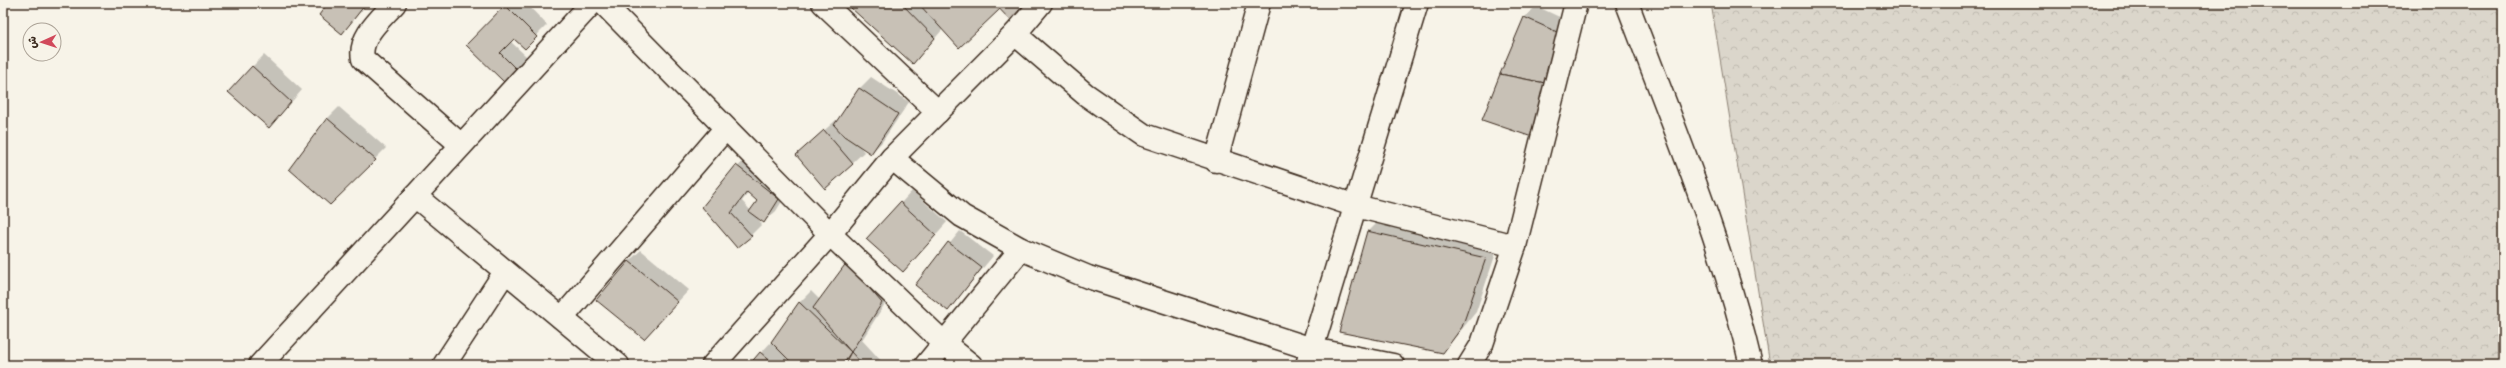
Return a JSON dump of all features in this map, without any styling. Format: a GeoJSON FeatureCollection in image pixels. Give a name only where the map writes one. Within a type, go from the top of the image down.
{"type":"FeatureCollection","features":[{"type":"Feature","properties":{"kind":"street"},"geometry":{"type":"LineString","coordinates":[[396,3],[370,32],[361,51],[363,59],[462,145]]}},
{"type":"Feature","properties":{"kind":"street"},"geometry":{"type":"LineString","coordinates":[[260,365],[592,3]]}},
{"type":"Feature","properties":{"kind":"street"},"geometry":{"type":"LineString","coordinates":[[603,3],[725,129],[830,234],[945,344],[971,365]]}},
{"type":"Feature","properties":{"kind":"street"},"geometry":{"type":"LineString","coordinates":[[822,3],[938,112]]}},
{"type":"Feature","properties":{"kind":"street"},"geometry":{"type":"LineString","coordinates":[[713,365],[830,234],[892,158],[1015,34],[1041,3]]}},
{"type":"Feature","properties":{"kind":"street"},"geometry":{"type":"LineString","coordinates":[[1216,161],[1259,3]]}},
{"type":"Feature","properties":{"kind":"street"},"geometry":{"type":"LineString","coordinates":[[1310,357],[1417,3]]}},
{"type":"Feature","properties":{"kind":"street"},"geometry":{"type":"LineString","coordinates":[[1469,365],[1482,344],[1515,246],[1576,3]]}},
{"type":"Feature","properties":{"kind":"street"},"geometry":{"type":"LineString","coordinates":[[1627,3],[1685,154],[1738,308],[1751,365]]}},
{"type":"Feature","properties":{"kind":"street"},"geometry":{"type":"LineString","coordinates":[[1015,34],[1085,94],[1144,135],[1216,161],[1356,206],[1515,246]]}},
{"type":"Feature","properties":{"kind":"street"},"geometry":{"type":"LineString","coordinates":[[562,318],[725,129]]}},
{"type":"Feature","properties":{"kind":"street"},"geometry":{"type":"LineString","coordinates":[[892,158],[962,216],[1020,249],[1088,277],[1310,357],[1393,365]]}},
{"type":"Feature","properties":{"kind":"street"},"geometry":{"type":"LineString","coordinates":[[415,196],[562,318],[598,358],[618,365]]}},
{"type":"Feature","properties":{"kind":"street"},"geometry":{"type":"LineString","coordinates":[[926,365],[945,344],[1020,249]]}},
{"type":"Feature","properties":{"kind":"street"},"geometry":{"type":"LineString","coordinates":[[444,365],[505,272]]}},
{"type":"Feature","properties":{"kind":"green space"},"geometry":{"type":"Polygon","coordinates":[[[1711,3],[2503,3],[2503,365],[1770,365],[1711,3]]]}},
{"type":"Feature","properties":{"kind":"building"},"geometry":{"type":"Polygon","coordinates":[[[328,3],[363,3],[365,5],[342,34],[319,15],[328,3]]]}},
{"type":"Feature","properties":{"kind":"building"},"geometry":{"type":"Polygon","coordinates":[[[855,3],[901,3],[935,38],[913,64],[851,8],[855,3]]]}},
{"type":"Feature","properties":{"kind":"building"},"geometry":{"type":"Polygon","coordinates":[[[918,3],[994,3],[1000,9],[959,48],[918,3]]]}},
{"type":"Feature","properties":{"kind":"building"},"geometry":{"type":"Polygon","coordinates":[[[994,3],[1026,3],[1010,20],[994,3]]]}},
{"type":"Feature","properties":{"kind":"building"},"geometry":{"type":"Polygon","coordinates":[[[505,5],[537,37],[525,49],[514,39],[500,53],[516,69],[504,82],[466,45],[505,5]]]}},
{"type":"Feature","properties":{"kind":"building"},"geometry":{"type":"Polygon","coordinates":[[[1524,17],[1557,32],[1545,83],[1500,74],[1524,17]]]}},
{"type":"Feature","properties":{"kind":"building"},"geometry":{"type":"Polygon","coordinates":[[[252,66],[291,102],[269,128],[228,92],[252,66]]]}},
{"type":"Feature","properties":{"kind":"building"},"geometry":{"type":"Polygon","coordinates":[[[1500,74],[1545,83],[1532,137],[1482,120],[1500,74]]]}},
{"type":"Feature","properties":{"kind":"building"},"geometry":{"type":"Polygon","coordinates":[[[859,88],[898,114],[871,154],[844,136],[834,125],[859,88]]]}},
{"type":"Feature","properties":{"kind":"building"},"geometry":{"type":"Polygon","coordinates":[[[327,118],[376,160],[330,205],[289,169],[327,118]]]}},
{"type":"Feature","properties":{"kind":"building"},"geometry":{"type":"Polygon","coordinates":[[[824,130],[853,164],[825,189],[796,155],[824,130]]]}},
{"type":"Feature","properties":{"kind":"building"},"geometry":{"type":"Polygon","coordinates":[[[736,165],[779,199],[764,223],[749,212],[757,201],[747,192],[731,213],[752,236],[737,248],[702,207],[736,165]]]}},
{"type":"Feature","properties":{"kind":"building"},"geometry":{"type":"Polygon","coordinates":[[[900,202],[936,235],[903,272],[866,239],[900,202]]]}},
{"type":"Feature","properties":{"kind":"building"},"geometry":{"type":"Polygon","coordinates":[[[1367,231],[1486,258],[1462,327],[1443,353],[1339,332],[1367,231]]]}},
{"type":"Feature","properties":{"kind":"building"},"geometry":{"type":"Polygon","coordinates":[[[948,242],[982,268],[948,311],[915,285],[948,242]]]}},
{"type":"Feature","properties":{"kind":"building"},"geometry":{"type":"Polygon","coordinates":[[[629,261],[678,302],[644,339],[596,300],[629,261]]]}},
{"type":"Feature","properties":{"kind":"building"},"geometry":{"type":"Polygon","coordinates":[[[847,262],[882,303],[851,352],[813,308],[847,262]]]}},
{"type":"Feature","properties":{"kind":"building"},"geometry":{"type":"Polygon","coordinates":[[[799,302],[851,352],[842,365],[794,365],[771,342],[799,302]]]}},
{"type":"Feature","properties":{"kind":"building"},"geometry":{"type":"Polygon","coordinates":[[[760,352],[775,365],[749,365],[760,352]]]}},
{"type":"Feature","properties":{"kind":"building"},"geometry":{"type":"Polygon","coordinates":[[[851,352],[863,365],[844,365],[851,352]]]}}]}
